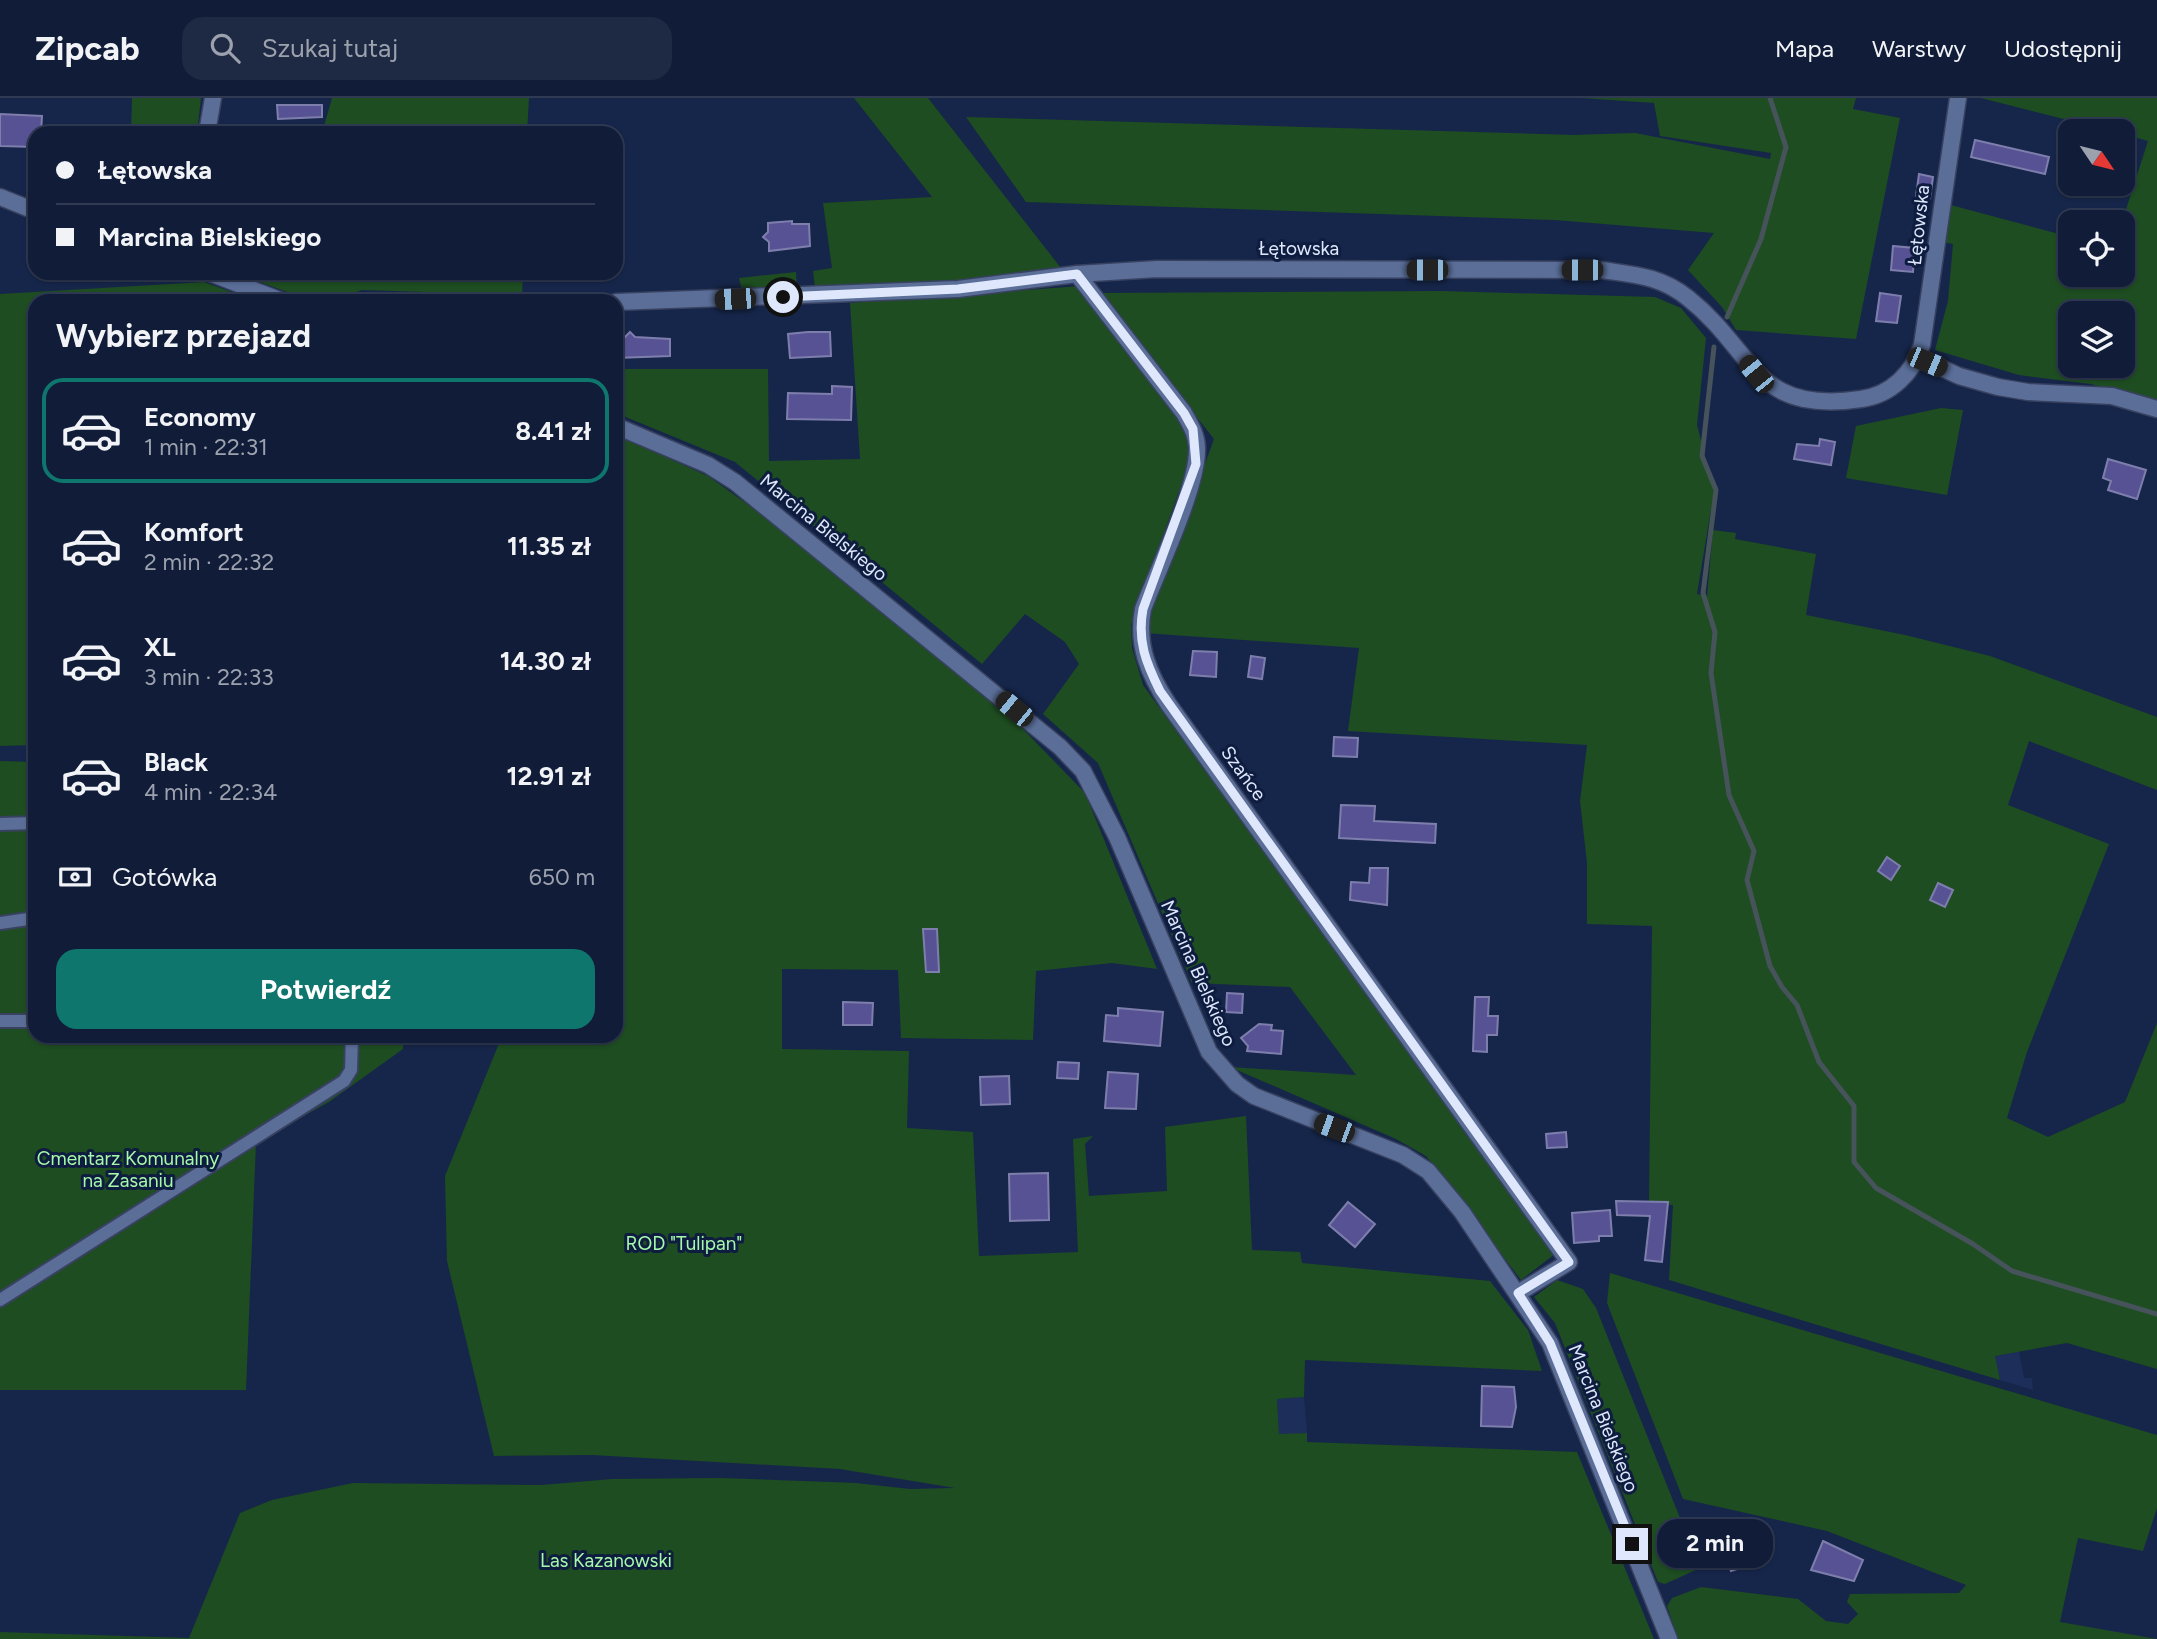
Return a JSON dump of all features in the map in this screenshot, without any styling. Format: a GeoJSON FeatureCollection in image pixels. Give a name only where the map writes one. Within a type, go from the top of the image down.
{"type":"FeatureCollection","features":[{"type":"Feature","properties":{"kind":"street"},"geometry":{"type":"LineString","coordinates":[[208,126],[214,98]]}},
{"type":"Feature","properties":{"kind":"street","name":"Łętowska"},"geometry":{"type":"LineString","coordinates":[[623,302],[958,289],[1077,274],[1157,269],[1602,270],[1657,278],[1689,298],[1756,374],[1784,394],[1801,399],[1852,401],[1884,393],[1898,382],[1919,357],[1933,286],[1944,179],[1958,98]]}},
{"type":"Feature","properties":{"kind":"street"},"geometry":{"type":"LineString","coordinates":[[0,197],[28,208]]}},
{"type":"Feature","properties":{"kind":"street","name":"Szańce"},"geometry":{"type":"LineString","coordinates":[[1077,274],[1184,413],[1193,429],[1197,445],[1192,481],[1143,609],[1140,627],[1145,660],[1156,684],[1569,1262],[1518,1293]]}},
{"type":"Feature","properties":{"kind":"street"},"geometry":{"type":"LineString","coordinates":[[228,280],[264,294]]}},
{"type":"Feature","properties":{"kind":"street"},"geometry":{"type":"LineString","coordinates":[[1919,357],[1959,376],[1998,387],[2028,392],[2112,397],[2157,409]]}},
{"type":"Feature","properties":{"kind":"street","name":"Marcina Bielskiego"},"geometry":{"type":"LineString","coordinates":[[623,429],[708,465],[735,482],[1060,747],[1083,771],[1096,794],[1209,1052],[1223,1070],[1254,1096],[1387,1147],[1428,1171],[1462,1212],[1518,1293],[1550,1343],[1669,1639]]}},
{"type":"Feature","properties":{"kind":"street"},"geometry":{"type":"LineString","coordinates":[[0,824],[28,823]]}},
{"type":"Feature","properties":{"kind":"street"},"geometry":{"type":"LineString","coordinates":[[0,923],[28,919]]}},
{"type":"Feature","properties":{"kind":"street"},"geometry":{"type":"LineString","coordinates":[[0,1021],[28,1021]]}},
{"type":"Feature","properties":{"kind":"street"},"geometry":{"type":"LineString","coordinates":[[0,1300],[344,1081],[351,1070],[352,1043]]}},
{"type":"Feature","properties":{"kind":"shaded area"},"geometry":{"type":"Polygon","coordinates":[[[2019,1351],[2024,1378],[2032,1378],[2033,1390],[2000,1380],[1994,1356],[2019,1351]]]}},
{"type":"Feature","properties":{"kind":"shaded area"},"geometry":{"type":"Polygon","coordinates":[[[1304,1397],[1307,1433],[1279,1435],[1277,1399],[1304,1397]]]}},
{"type":"Feature","properties":{"kind":"green space"},"geometry":{"type":"Polygon","coordinates":[[[132,98],[201,98],[198,126],[131,126],[132,98]]]}},
{"type":"Feature","properties":{"kind":"green space"},"geometry":{"type":"Polygon","coordinates":[[[332,98],[529,98],[527,126],[324,126],[332,98]]]}},
{"type":"Feature","properties":{"kind":"green space"},"geometry":{"type":"Polygon","coordinates":[[[854,98],[928,98],[1061,268],[997,278],[815,288],[813,271],[832,268],[823,203],[932,197],[854,98]]]}},
{"type":"Feature","properties":{"kind":"green space"},"geometry":{"type":"Polygon","coordinates":[[[1582,98],[1856,98],[1853,109],[1900,118],[1856,339],[1736,330],[1722,307],[1688,270],[1714,233],[1555,220],[1026,202],[966,117],[1573,135],[1635,133],[1770,159],[1771,153],[1660,136],[1654,103],[1582,98]]]}},
{"type":"Feature","properties":{"kind":"green space"},"geometry":{"type":"Polygon","coordinates":[[[1981,98],[2157,98],[2157,404],[2091,384],[2019,375],[1935,350],[1948,301],[1953,244],[1943,242],[1947,204],[2058,234],[2058,287],[2135,287],[2135,210],[2126,210],[2130,196],[2135,196],[2135,182],[2148,141],[2135,137],[2135,119],[2064,119],[1981,98]]]}},
{"type":"Feature","properties":{"kind":"green space"},"geometry":{"type":"Polygon","coordinates":[[[796,272],[797,289],[742,291],[739,278],[796,272]]]}},
{"type":"Feature","properties":{"kind":"green space"},"geometry":{"type":"Polygon","coordinates":[[[255,280],[523,280],[522,294],[362,290],[351,294],[293,294],[255,280]]]}},
{"type":"Feature","properties":{"kind":"green space"},"geometry":{"type":"Polygon","coordinates":[[[204,282],[237,294],[28,294],[28,745],[0,746],[0,294],[204,282]]]}},
{"type":"Feature","properties":{"kind":"green space"},"geometry":{"type":"Polygon","coordinates":[[[1081,286],[1180,420],[1189,442],[1188,466],[1131,625],[1132,648],[1143,685],[1555,1254],[1521,1280],[1426,1156],[1396,1139],[1230,1067],[1356,1075],[1290,987],[1192,983],[1098,763],[1043,714],[1079,664],[1065,642],[1025,614],[982,664],[735,462],[623,416],[623,369],[768,369],[769,461],[860,459],[850,303],[1081,286]]]}},
{"type":"Feature","properties":{"kind":"green space"},"geometry":{"type":"Polygon","coordinates":[[[1441,291],[1655,297],[1681,308],[1706,338],[1697,425],[1714,491],[1697,594],[1707,596],[1713,530],[1736,533],[1735,539],[1816,554],[1806,615],[1990,656],[2157,717],[2157,790],[2029,741],[2008,805],[2109,844],[2027,1052],[2007,1118],[2048,1137],[2125,1102],[2157,1023],[2157,1369],[2067,1343],[1995,1356],[2000,1380],[1669,1280],[1673,1205],[1649,1203],[1652,926],[1587,924],[1587,863],[1580,801],[1587,745],[1348,731],[1359,648],[1144,633],[1214,439],[1099,293],[1441,291]]]}},
{"type":"Feature","properties":{"kind":"green space"},"geometry":{"type":"Polygon","coordinates":[[[1941,408],[1963,410],[1947,495],[1846,478],[1856,426],[1941,408]]]}},
{"type":"Feature","properties":{"kind":"green space","name":"ROD \"Tulipan\""},"geometry":{"type":"Polygon","coordinates":[[[623,438],[708,476],[757,511],[994,699],[1085,793],[1157,969],[1112,963],[1036,971],[1033,1040],[901,1038],[898,970],[782,969],[782,1049],[909,1051],[907,1128],[973,1132],[979,1256],[1078,1252],[1073,1139],[1093,1136],[1085,1144],[1089,1196],[1167,1191],[1165,1127],[1246,1116],[1252,1250],[1300,1252],[1302,1263],[1490,1281],[1528,1330],[1542,1371],[1305,1360],[1304,1397],[1277,1399],[1279,1434],[1307,1433],[1307,1442],[1577,1452],[1654,1639],[0,1639],[0,1632],[189,1638],[240,1513],[272,1500],[353,1483],[542,1485],[612,1479],[720,1478],[856,1483],[910,1489],[955,1488],[840,1469],[592,1455],[494,1456],[447,1261],[445,1176],[499,1043],[623,1043],[623,438]]]}},
{"type":"Feature","properties":{"kind":"green space","name":"Cmentarz Komunalny na Zasaniu"},"geometry":{"type":"Polygon","coordinates":[[[0,761],[28,762],[28,1043],[403,1043],[403,1049],[329,1102],[256,1142],[246,1390],[0,1390],[0,761]]]}},
{"type":"Feature","properties":{"kind":"green space"},"geometry":{"type":"Polygon","coordinates":[[[1610,1273],[2157,1435],[2157,1508],[2143,1551],[2078,1538],[2060,1622],[2157,1639],[1678,1639],[1667,1606],[1672,1598],[1701,1587],[1798,1599],[1826,1621],[1848,1624],[1858,1614],[1847,1602],[1850,1594],[1959,1593],[1966,1585],[1827,1531],[1683,1499],[1607,1303],[1610,1273]]]}},
{"type":"Feature","properties":{"kind":"green space"},"geometry":{"type":"Polygon","coordinates":[[[1557,1280],[1583,1289],[1596,1308],[1700,1568],[1665,1584],[1658,1582],[1555,1323],[1534,1297],[1557,1280]]]}},
{"type":"Feature","properties":{"kind":"building"},"geometry":{"type":"Polygon","coordinates":[[[277,105],[322,105],[322,117],[278,119],[277,105]]]}},
{"type":"Feature","properties":{"kind":"building"},"geometry":{"type":"Polygon","coordinates":[[[0,114],[42,116],[41,126],[28,126],[28,147],[0,146],[0,114]]]}},
{"type":"Feature","properties":{"kind":"building"},"geometry":{"type":"Polygon","coordinates":[[[1975,140],[2049,157],[2045,174],[1971,157],[1975,140]]]}},
{"type":"Feature","properties":{"kind":"building"},"geometry":{"type":"Polygon","coordinates":[[[1919,174],[1933,177],[1930,198],[1916,196],[1919,174]]]}},
{"type":"Feature","properties":{"kind":"building"},"geometry":{"type":"Polygon","coordinates":[[[792,221],[792,224],[809,224],[810,246],[769,251],[769,242],[763,237],[768,232],[768,223],[792,221]]]}},
{"type":"Feature","properties":{"kind":"building"},"geometry":{"type":"Polygon","coordinates":[[[1893,246],[1915,248],[1913,272],[1891,270],[1893,246]]]}},
{"type":"Feature","properties":{"kind":"building"},"geometry":{"type":"Polygon","coordinates":[[[1880,293],[1901,296],[1897,323],[1876,321],[1880,293]]]}},
{"type":"Feature","properties":{"kind":"building"},"geometry":{"type":"Polygon","coordinates":[[[630,332],[635,337],[670,339],[670,356],[623,358],[623,339],[630,332]]]}},
{"type":"Feature","properties":{"kind":"building"},"geometry":{"type":"Polygon","coordinates":[[[830,332],[831,356],[790,358],[788,334],[830,332]]]}},
{"type":"Feature","properties":{"kind":"building"},"geometry":{"type":"Polygon","coordinates":[[[832,386],[852,387],[851,420],[787,419],[788,393],[832,394],[832,386]]]}},
{"type":"Feature","properties":{"kind":"building"},"geometry":{"type":"Polygon","coordinates":[[[1820,439],[1835,442],[1831,465],[1794,459],[1797,444],[1819,446],[1820,439]]]}},
{"type":"Feature","properties":{"kind":"building"},"geometry":{"type":"Polygon","coordinates":[[[2108,459],[2146,470],[2137,499],[2108,490],[2111,481],[2103,478],[2108,459]]]}},
{"type":"Feature","properties":{"kind":"building"},"geometry":{"type":"Polygon","coordinates":[[[1193,651],[1217,652],[1216,677],[1190,675],[1193,651]]]}},
{"type":"Feature","properties":{"kind":"building"},"geometry":{"type":"Polygon","coordinates":[[[1251,656],[1265,658],[1262,679],[1248,677],[1251,656]]]}},
{"type":"Feature","properties":{"kind":"building"},"geometry":{"type":"Polygon","coordinates":[[[1334,737],[1358,738],[1357,757],[1333,756],[1334,737]]]}},
{"type":"Feature","properties":{"kind":"building"},"geometry":{"type":"Polygon","coordinates":[[[1341,805],[1375,806],[1374,821],[1436,824],[1435,843],[1339,838],[1341,805]]]}},
{"type":"Feature","properties":{"kind":"building"},"geometry":{"type":"Polygon","coordinates":[[[1887,857],[1900,866],[1891,880],[1878,871],[1887,857]]]}},
{"type":"Feature","properties":{"kind":"building"},"geometry":{"type":"Polygon","coordinates":[[[1370,868],[1388,868],[1387,905],[1350,900],[1351,882],[1369,883],[1370,868]]]}},
{"type":"Feature","properties":{"kind":"building"},"geometry":{"type":"Polygon","coordinates":[[[1938,883],[1953,890],[1945,907],[1930,900],[1938,883]]]}},
{"type":"Feature","properties":{"kind":"building"},"geometry":{"type":"Polygon","coordinates":[[[923,929],[937,929],[939,972],[926,972],[923,929]]]}},
{"type":"Feature","properties":{"kind":"building"},"geometry":{"type":"Polygon","coordinates":[[[1227,993],[1243,994],[1242,1013],[1226,1012],[1227,993]]]}},
{"type":"Feature","properties":{"kind":"building"},"geometry":{"type":"Polygon","coordinates":[[[1475,997],[1489,997],[1488,1016],[1498,1016],[1497,1035],[1487,1035],[1487,1052],[1473,1051],[1475,997]]]}},
{"type":"Feature","properties":{"kind":"building"},"geometry":{"type":"Polygon","coordinates":[[[843,1002],[873,1003],[872,1025],[843,1025],[843,1002]]]}},
{"type":"Feature","properties":{"kind":"building"},"geometry":{"type":"Polygon","coordinates":[[[1118,1008],[1163,1012],[1160,1046],[1104,1041],[1106,1015],[1118,1016],[1118,1008]]]}},
{"type":"Feature","properties":{"kind":"building"},"geometry":{"type":"Polygon","coordinates":[[[1259,1024],[1272,1025],[1271,1030],[1283,1031],[1281,1054],[1247,1051],[1248,1046],[1241,1038],[1259,1024]]]}},
{"type":"Feature","properties":{"kind":"building"},"geometry":{"type":"Polygon","coordinates":[[[1058,1062],[1079,1063],[1078,1079],[1057,1078],[1058,1062]]]}},
{"type":"Feature","properties":{"kind":"building"},"geometry":{"type":"Polygon","coordinates":[[[1108,1072],[1138,1074],[1136,1109],[1105,1108],[1108,1072]]]}},
{"type":"Feature","properties":{"kind":"building"},"geometry":{"type":"Polygon","coordinates":[[[1009,1076],[1010,1104],[981,1105],[980,1077],[1009,1076]]]}},
{"type":"Feature","properties":{"kind":"building"},"geometry":{"type":"Polygon","coordinates":[[[1566,1132],[1567,1147],[1547,1148],[1546,1134],[1566,1132]]]}},
{"type":"Feature","properties":{"kind":"building"},"geometry":{"type":"Polygon","coordinates":[[[1048,1173],[1049,1220],[1010,1221],[1009,1174],[1048,1173]]]}},
{"type":"Feature","properties":{"kind":"building"},"geometry":{"type":"Polygon","coordinates":[[[1616,1201],[1668,1202],[1662,1262],[1645,1260],[1650,1216],[1617,1215],[1616,1201]]]}},
{"type":"Feature","properties":{"kind":"building"},"geometry":{"type":"Polygon","coordinates":[[[1348,1202],[1375,1224],[1355,1247],[1329,1225],[1348,1202]]]}},
{"type":"Feature","properties":{"kind":"building"},"geometry":{"type":"Polygon","coordinates":[[[1610,1210],[1612,1236],[1599,1236],[1599,1241],[1574,1243],[1572,1213],[1610,1210]]]}},
{"type":"Feature","properties":{"kind":"building"},"geometry":{"type":"Polygon","coordinates":[[[1482,1386],[1514,1387],[1516,1407],[1512,1427],[1481,1426],[1482,1386]]]}},
{"type":"Feature","properties":{"kind":"building"},"geometry":{"type":"Polygon","coordinates":[[[1748,1534],[1758,1562],[1731,1571],[1721,1543],[1748,1534]]]}},
{"type":"Feature","properties":{"kind":"building"},"geometry":{"type":"Polygon","coordinates":[[[1823,1541],[1863,1560],[1854,1581],[1811,1570],[1823,1541]]]}},
{"type":"Feature","properties":{"kind":"waterway"},"geometry":{"type":"LineString","coordinates":[[1727,317],[1761,239],[1786,147],[1770,98]]}},
{"type":"Feature","properties":{"kind":"waterway"},"geometry":{"type":"LineString","coordinates":[[1714,347],[1702,456],[1716,490],[1703,593],[1715,632],[1711,673],[1729,795],[1754,851],[1747,880],[1770,966],[1797,1005],[1819,1062],[1854,1106],[1854,1162],[1876,1188],[1973,1244],[2012,1271],[2157,1314]]}},
{"type":"Feature","properties":{"kind":"route"},"geometry":{"type":"LineString","coordinates":[[783,297],[958,289],[1077,274],[1184,413],[1193,429],[1197,445],[1196,464],[1143,609],[1140,643],[1145,660],[1160,691],[1569,1262],[1518,1293],[1550,1343],[1632,1544]]}},
{"type":"Feature","properties":{"kind":"park label","name":"Las Kazanowski"},"geometry":{"type":"Point","coordinates":[606,1560]}}]}
